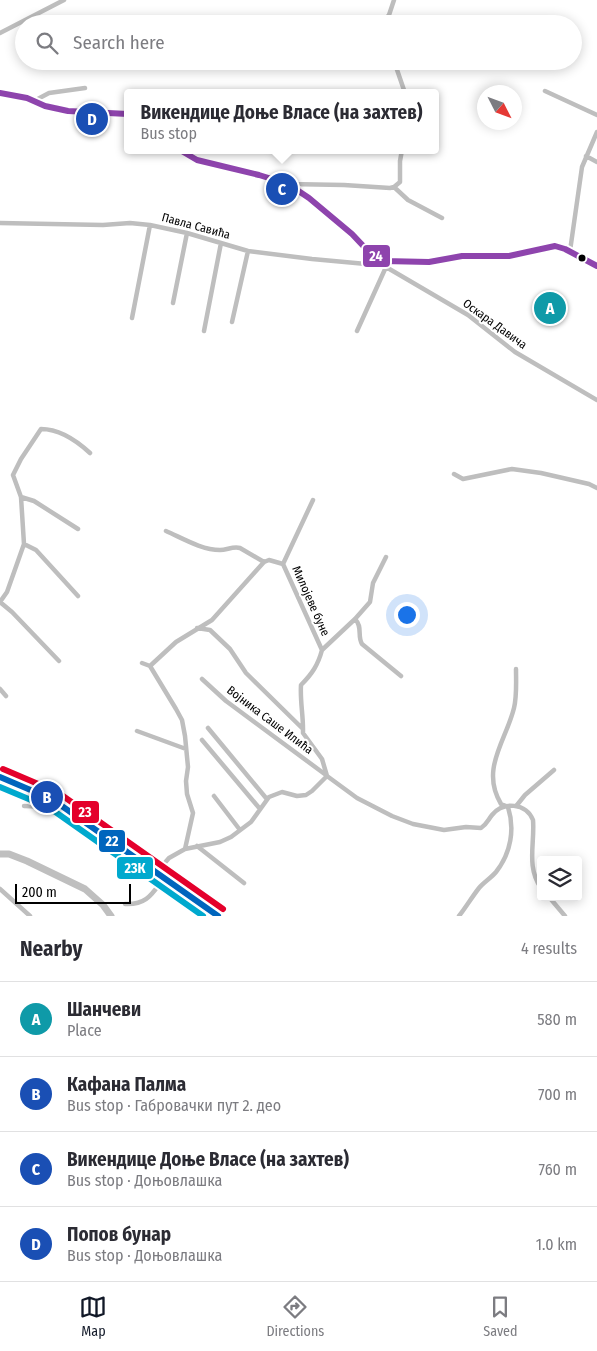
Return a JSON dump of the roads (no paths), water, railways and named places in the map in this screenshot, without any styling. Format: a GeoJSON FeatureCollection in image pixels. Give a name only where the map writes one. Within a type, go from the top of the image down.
{"type":"FeatureCollection","features":[{"type":"Feature","properties":{"kind":"street"},"geometry":{"type":"LineString","coordinates":[[35,15],[64,0]]}},
{"type":"Feature","properties":{"kind":"street"},"geometry":{"type":"LineString","coordinates":[[388,15],[394,0]]}},
{"type":"Feature","properties":{"kind":"street"},"geometry":{"type":"LineString","coordinates":[[0,33],[15,25]]}},
{"type":"Feature","properties":{"kind":"street"},"geometry":{"type":"LineString","coordinates":[[398,70],[404,89]]}},
{"type":"Feature","properties":{"kind":"street"},"geometry":{"type":"LineString","coordinates":[[34,101],[49,93],[85,88]]}},
{"type":"Feature","properties":{"kind":"street"},"geometry":{"type":"LineString","coordinates":[[545,90],[597,115]]}},
{"type":"Feature","properties":{"kind":"street"},"geometry":{"type":"LineString","coordinates":[[0,93],[68,111],[124,114]]}},
{"type":"Feature","properties":{"kind":"street"},"geometry":{"type":"LineString","coordinates":[[597,132],[586,156],[579,182],[570,251],[582,261],[597,266]]}},
{"type":"Feature","properties":{"kind":"street"},"geometry":{"type":"LineString","coordinates":[[187,154],[197,160],[288,184],[390,188],[400,182],[401,154]]}},
{"type":"Feature","properties":{"kind":"street"},"geometry":{"type":"LineString","coordinates":[[586,156],[597,162]]}},
{"type":"Feature","properties":{"kind":"street","name":"Оскара Давича"},"geometry":{"type":"LineString","coordinates":[[288,184],[337,221],[384,264],[468,315],[515,352],[597,400]]}},
{"type":"Feature","properties":{"kind":"street"},"geometry":{"type":"LineString","coordinates":[[394,187],[408,200],[442,218]]}},
{"type":"Feature","properties":{"kind":"street","name":"Павла Савића"},"geometry":{"type":"LineString","coordinates":[[0,222],[103,225],[130,223],[150,225],[187,233],[248,251],[312,260],[377,265],[430,262],[462,256],[509,256],[555,246],[570,251]]}},
{"type":"Feature","properties":{"kind":"street"},"geometry":{"type":"LineString","coordinates":[[132,318],[150,225]]}},
{"type":"Feature","properties":{"kind":"street"},"geometry":{"type":"LineString","coordinates":[[173,303],[187,233]]}},
{"type":"Feature","properties":{"kind":"street"},"geometry":{"type":"LineString","coordinates":[[204,331],[221,243]]}},
{"type":"Feature","properties":{"kind":"street"},"geometry":{"type":"LineString","coordinates":[[232,322],[248,251]]}},
{"type":"Feature","properties":{"kind":"street"},"geometry":{"type":"LineString","coordinates":[[357,331],[384,264]]}},
{"type":"Feature","properties":{"kind":"street"},"geometry":{"type":"LineString","coordinates":[[59,661],[0,602],[6,592],[24,544],[21,497],[13,475],[21,459],[40,430],[43,429],[74,440],[90,453]]}},
{"type":"Feature","properties":{"kind":"street"},"geometry":{"type":"LineString","coordinates":[[454,474],[463,479],[512,469],[541,472],[589,484],[597,488]]}},
{"type":"Feature","properties":{"kind":"street"},"geometry":{"type":"LineString","coordinates":[[21,497],[34,501],[78,529]]}},
{"type":"Feature","properties":{"kind":"street"},"geometry":{"type":"LineString","coordinates":[[150,666],[176,642],[212,620],[264,562],[269,560],[283,564],[313,500]]}},
{"type":"Feature","properties":{"kind":"street"},"geometry":{"type":"LineString","coordinates":[[166,531],[206,548],[220,550],[240,548],[264,562]]}},
{"type":"Feature","properties":{"kind":"street"},"geometry":{"type":"LineString","coordinates":[[24,544],[36,550],[78,596]]}},
{"type":"Feature","properties":{"kind":"street"},"geometry":{"type":"LineString","coordinates":[[322,650],[370,602],[373,583],[386,557]]}},
{"type":"Feature","properties":{"kind":"street","name":"Милојеве буне"},"geometry":{"type":"LineString","coordinates":[[283,564],[322,650],[314,671],[301,685],[300,700],[303,714],[303,733],[322,759],[327,775]]}},
{"type":"Feature","properties":{"kind":"street"},"geometry":{"type":"LineString","coordinates":[[355,619],[360,627],[360,641],[362,644],[401,676]]}},
{"type":"Feature","properties":{"kind":"street","name":"Милојеве буне"},"geometry":{"type":"LineString","coordinates":[[197,628],[210,630],[230,649],[246,673],[303,729]]}},
{"type":"Feature","properties":{"kind":"street"},"geometry":{"type":"LineString","coordinates":[[142,663],[150,666],[182,720],[188,767],[186,794],[193,812],[185,849]]}},
{"type":"Feature","properties":{"kind":"street"},"geometry":{"type":"LineString","coordinates":[[516,669],[514,709],[497,752],[493,775],[495,790],[501,804],[508,806],[517,805],[528,811],[533,820],[532,867],[537,882]]}},
{"type":"Feature","properties":{"kind":"street","name":"Војника Саше Илића"},"geometry":{"type":"LineString","coordinates":[[202,679],[226,700],[357,798],[392,816],[434,829],[482,828],[494,813],[508,806]]}},
{"type":"Feature","properties":{"kind":"street"},"geometry":{"type":"LineString","coordinates":[[0,689],[6,696]]}},
{"type":"Feature","properties":{"kind":"street"},"geometry":{"type":"LineString","coordinates":[[208,728],[266,798]]}},
{"type":"Feature","properties":{"kind":"street"},"geometry":{"type":"LineString","coordinates":[[137,731],[186,749]]}},
{"type":"Feature","properties":{"kind":"street"},"geometry":{"type":"LineString","coordinates":[[202,740],[260,809]]}},
{"type":"Feature","properties":{"kind":"street"},"geometry":{"type":"LineString","coordinates":[[517,805],[524,795],[554,770]]}},
{"type":"Feature","properties":{"kind":"street"},"geometry":{"type":"LineString","coordinates":[[156,873],[169,858],[191,846],[224,841],[251,822],[266,798],[282,792],[297,796],[306,795],[327,775]]}},
{"type":"Feature","properties":{"kind":"street"},"geometry":{"type":"LineString","coordinates":[[0,777],[59,804],[218,916]]}},
{"type":"Feature","properties":{"kind":"street"},"geometry":{"type":"LineString","coordinates":[[214,796],[240,830]]}},
{"type":"Feature","properties":{"kind":"street"},"geometry":{"type":"LineString","coordinates":[[24,806],[52,807],[59,804]]}},
{"type":"Feature","properties":{"kind":"street"},"geometry":{"type":"LineString","coordinates":[[459,916],[479,888],[496,872],[506,857],[510,842],[512,819],[508,806]]}},
{"type":"Feature","properties":{"kind":"street"},"geometry":{"type":"LineString","coordinates":[[197,846],[244,883]]}},
{"type":"Feature","properties":{"kind":"street"},"geometry":{"type":"LineString","coordinates":[[125,904],[134,904],[148,899],[164,878]]}},
{"type":"Feature","properties":{"kind":"street"},"geometry":{"type":"LineString","coordinates":[[0,889],[30,916]]}},
{"type":"Feature","properties":{"kind":"street"},"geometry":{"type":"LineString","coordinates":[[552,901],[564,916]]}},
{"type":"Feature","properties":{"kind":"waterway"},"geometry":{"type":"LineString","coordinates":[[0,854],[9,854],[27,861],[85,889],[103,905],[111,916]]}},
{"type":"Feature","properties":{"kind":"place","name":"Попов бунар"},"geometry":{"type":"Point","coordinates":[92,119]}},
{"type":"Feature","properties":{"kind":"place","name":"Викендице Доње Власе (на захтев)"},"geometry":{"type":"Point","coordinates":[282,189]}},
{"type":"Feature","properties":{"kind":"place","name":"Шанчеви"},"geometry":{"type":"Point","coordinates":[550,308]}},
{"type":"Feature","properties":{"kind":"place","name":"Кафана Палма"},"geometry":{"type":"Point","coordinates":[47,797]}}]}
